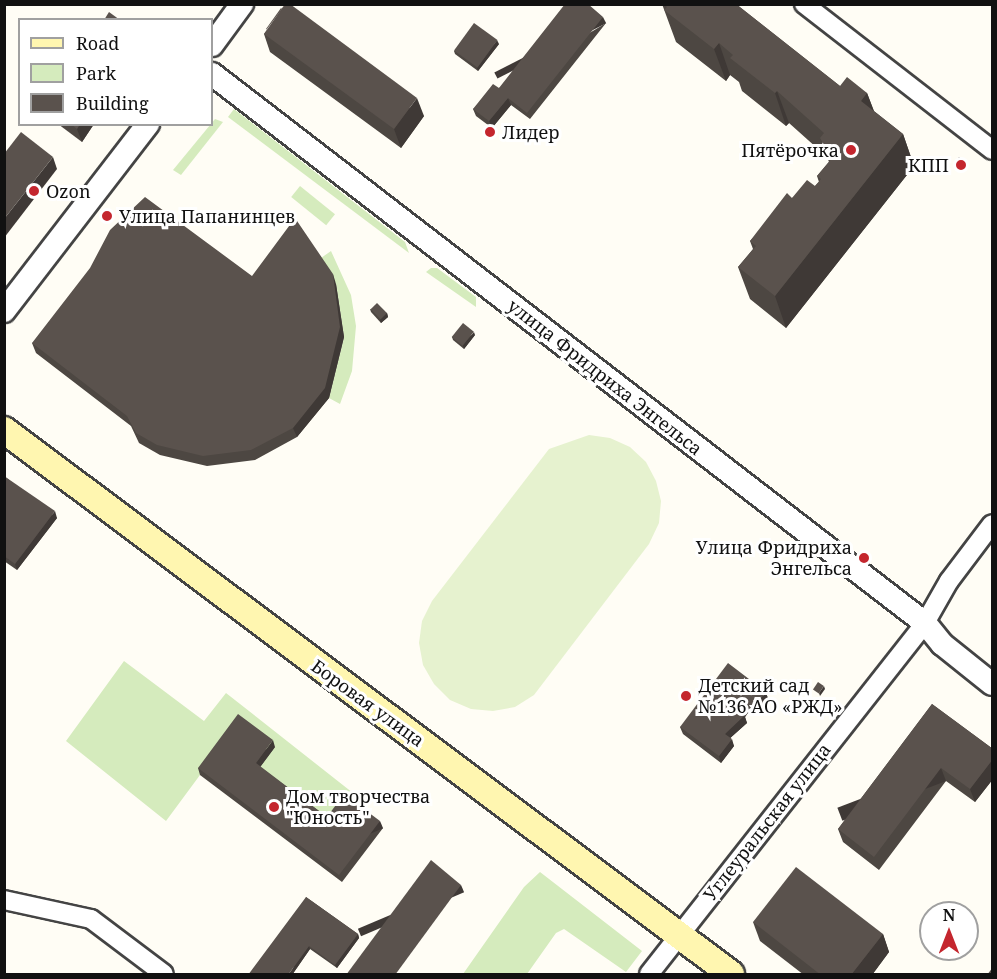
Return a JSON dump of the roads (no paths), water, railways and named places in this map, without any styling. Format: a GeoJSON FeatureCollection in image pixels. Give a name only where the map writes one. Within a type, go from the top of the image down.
{"type":"FeatureCollection","features":[{"type":"Feature","properties":{"kind":"main road","name":"Боровая улица"},"geometry":{"type":"LineString","coordinates":[[4,430],[680,934],[731,975]]}},
{"type":"Feature","properties":{"kind":"street"},"geometry":{"type":"LineString","coordinates":[[213,44],[242,4]]}},
{"type":"Feature","properties":{"kind":"street"},"geometry":{"type":"LineString","coordinates":[[804,4],[993,150]]}},
{"type":"Feature","properties":{"kind":"street","name":"улица Фридриха Энгельса"},"geometry":{"type":"LineString","coordinates":[[213,75],[925,623],[942,644],[993,684]]}},
{"type":"Feature","properties":{"kind":"street"},"geometry":{"type":"LineString","coordinates":[[4,311],[146,126]]}},
{"type":"Feature","properties":{"kind":"street","name":"Углеуральская улица"},"geometry":{"type":"LineString","coordinates":[[649,975],[925,623],[949,581],[993,524]]}},
{"type":"Feature","properties":{"kind":"street"},"geometry":{"type":"LineString","coordinates":[[4,900],[91,919],[156,972]]}},
{"type":"Feature","properties":{"kind":"place","name":"Лидер"},"geometry":{"type":"Point","coordinates":[490,132]}},
{"type":"Feature","properties":{"kind":"place","name":"Пятёрочка"},"geometry":{"type":"Point","coordinates":[851,150]}},
{"type":"Feature","properties":{"kind":"place","name":"КПП"},"geometry":{"type":"Point","coordinates":[961,165]}},
{"type":"Feature","properties":{"kind":"place","name":"Ozon"},"geometry":{"type":"Point","coordinates":[34,191]}},
{"type":"Feature","properties":{"kind":"place","name":"Улица Папанинцев"},"geometry":{"type":"Point","coordinates":[107,216]}},
{"type":"Feature","properties":{"kind":"place","name":"Улица Фридриха Энгельса"},"geometry":{"type":"Point","coordinates":[864,558]}},
{"type":"Feature","properties":{"kind":"place","name":"Детский сад №136 АО «РЖД»"},"geometry":{"type":"Point","coordinates":[686,696]}},
{"type":"Feature","properties":{"kind":"place","name":"Дом творчества \"Юность\""},"geometry":{"type":"Point","coordinates":[274,807]}}]}
